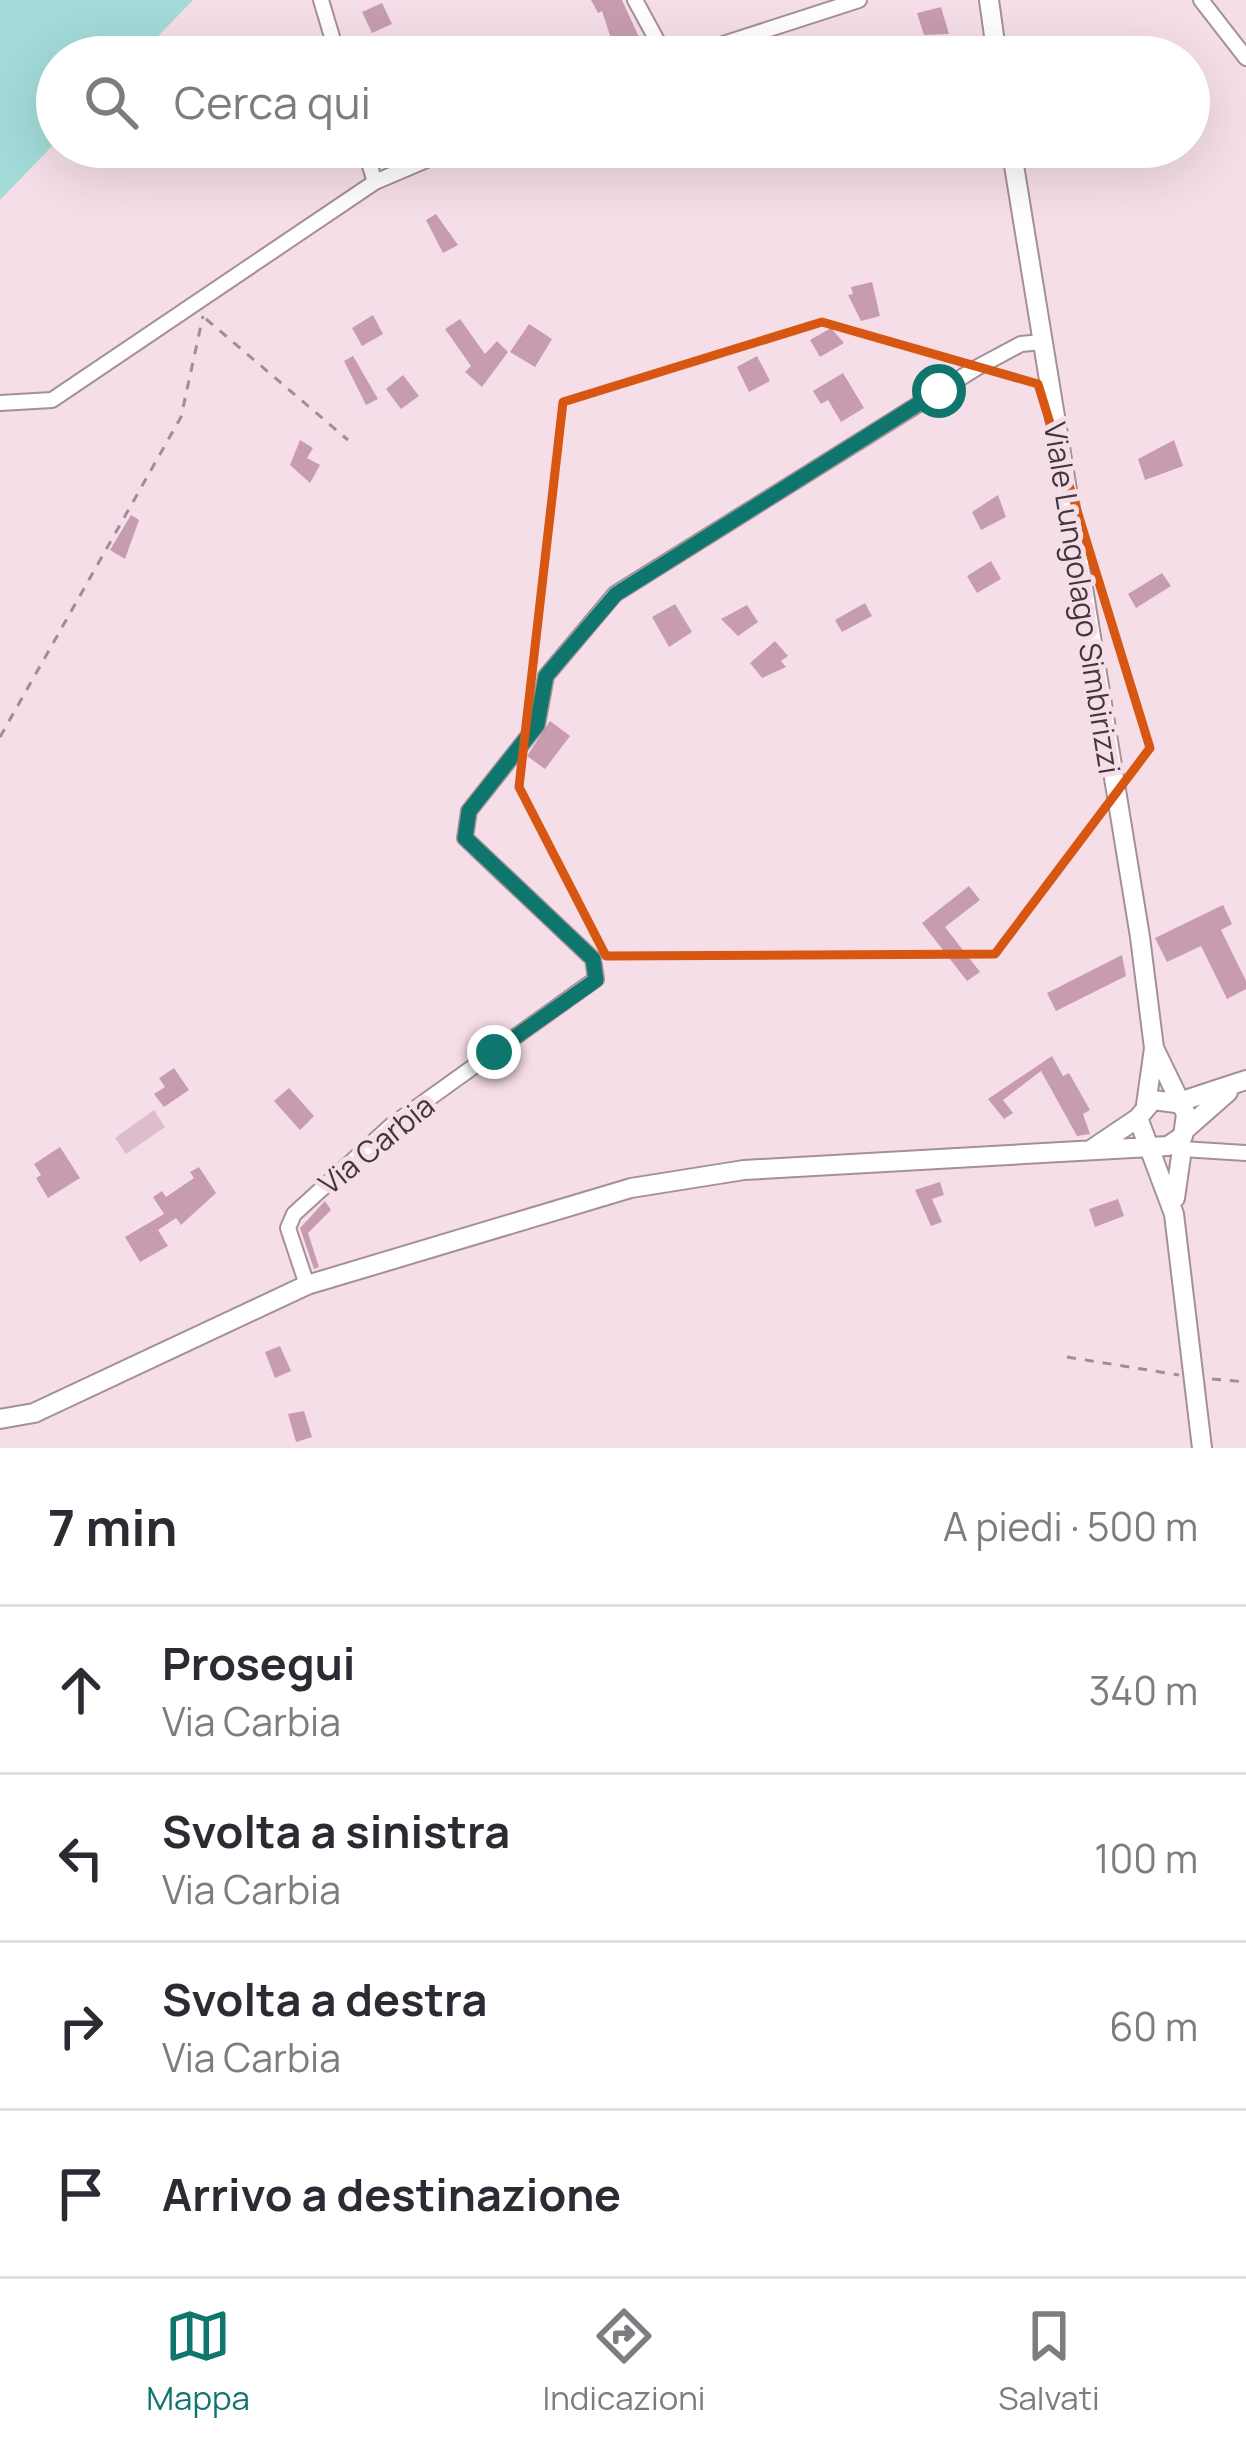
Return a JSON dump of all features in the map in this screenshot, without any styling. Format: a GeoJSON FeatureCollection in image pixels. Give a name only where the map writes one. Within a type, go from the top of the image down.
{"type":"FeatureCollection","features":[{"type":"Feature","properties":{"kind":"main road"},"geometry":{"type":"LineString","coordinates":[[989,0],[994,36]]}},
{"type":"Feature","properties":{"kind":"main road","name":"Viale Lungolago Simbirizzi"},"geometry":{"type":"LineString","coordinates":[[1014,168],[1154,1048],[1176,1103]]}},
{"type":"Feature","properties":{"kind":"main road","name":"Viale Lungolago Simbirizzi"},"geometry":{"type":"LineString","coordinates":[[1142,1111],[1154,1048]]}},
{"type":"Feature","properties":{"kind":"main road"},"geometry":{"type":"LineString","coordinates":[[1088,1151],[1161,1099],[1176,1103],[1239,1084]]}},
{"type":"Feature","properties":{"kind":"main road"},"geometry":{"type":"LineString","coordinates":[[0,1419],[34,1413],[307,1285],[579,1202],[691,1176],[1168,1146],[1184,1138],[1239,1084]]}},
{"type":"Feature","properties":{"kind":"main road"},"geometry":{"type":"LineString","coordinates":[[1174,1214],[1186,1114],[1176,1103]]}},
{"type":"Feature","properties":{"kind":"main road"},"geometry":{"type":"LineString","coordinates":[[1142,1111],[1139,1130],[1150,1144],[1174,1214],[1202,1448]]}},
{"type":"Feature","properties":{"kind":"street"},"geometry":{"type":"LineString","coordinates":[[321,0],[332,36]]}},
{"type":"Feature","properties":{"kind":"street"},"geometry":{"type":"LineString","coordinates":[[635,0],[655,36]]}},
{"type":"Feature","properties":{"kind":"street"},"geometry":{"type":"LineString","coordinates":[[748,36],[859,0]]}},
{"type":"Feature","properties":{"kind":"street"},"geometry":{"type":"LineString","coordinates":[[1201,0],[1238,35],[1246,58]]}},
{"type":"Feature","properties":{"kind":"street"},"geometry":{"type":"LineString","coordinates":[[371,168],[375,182]]}},
{"type":"Feature","properties":{"kind":"street"},"geometry":{"type":"LineString","coordinates":[[0,403],[52,400],[200,309],[375,182],[408,168]]}},
{"type":"Feature","properties":{"kind":"street","name":"Via Carbia"},"geometry":{"type":"LineString","coordinates":[[307,1285],[288,1228],[293,1214],[392,1125],[596,980],[593,959],[465,838],[469,811],[537,725],[546,676],[616,594],[688,545],[978,367],[1021,344],[1042,341]]}},
{"type":"Feature","properties":{"kind":"street"},"geometry":{"type":"LineString","coordinates":[[1184,1138],[1246,1154]]}},
{"type":"Feature","properties":{"kind":"path"},"geometry":{"type":"LineString","coordinates":[[200,309],[349,440]]}},
{"type":"Feature","properties":{"kind":"path"},"geometry":{"type":"LineString","coordinates":[[0,736],[181,417],[200,309]]}},
{"type":"Feature","properties":{"kind":"path"},"geometry":{"type":"LineString","coordinates":[[1067,1357],[1246,1382]]}},
{"type":"Feature","properties":{"kind":"highlighted area"},"geometry":{"type":"Polygon","coordinates":[[[822,322],[1038,384],[1150,748],[995,954],[606,956],[519,787],[563,402],[822,322]]]}},
{"type":"Feature","properties":{"kind":"shaded area"},"geometry":{"type":"Polygon","coordinates":[[[0,0],[193,0],[158,36],[36,36],[36,163],[0,200],[0,0]]]}},
{"type":"Feature","properties":{"kind":"shaded area"},"geometry":{"type":"Polygon","coordinates":[[[154,1110],[165,1127],[126,1154],[115,1138],[154,1110]]]}},
{"type":"Feature","properties":{"kind":"building"},"geometry":{"type":"Polygon","coordinates":[[[591,0],[622,0],[638,36],[610,36],[602,11],[598,13],[591,0]]]}},
{"type":"Feature","properties":{"kind":"building"},"geometry":{"type":"Polygon","coordinates":[[[382,3],[392,24],[372,33],[362,12],[382,3]]]}},
{"type":"Feature","properties":{"kind":"building"},"geometry":{"type":"Polygon","coordinates":[[[941,7],[949,34],[924,35],[917,13],[941,7]]]}},
{"type":"Feature","properties":{"kind":"building"},"geometry":{"type":"Polygon","coordinates":[[[436,214],[458,245],[443,253],[426,220],[436,214]]]}},
{"type":"Feature","properties":{"kind":"building"},"geometry":{"type":"Polygon","coordinates":[[[872,282],[880,316],[861,321],[848,295],[853,294],[851,287],[872,282]]]}},
{"type":"Feature","properties":{"kind":"building"},"geometry":{"type":"Polygon","coordinates":[[[373,315],[383,334],[362,346],[352,328],[373,315]]]}},
{"type":"Feature","properties":{"kind":"building"},"geometry":{"type":"Polygon","coordinates":[[[460,319],[485,354],[497,341],[508,352],[482,387],[465,372],[471,366],[445,329],[460,319]]]}},
{"type":"Feature","properties":{"kind":"building"},"geometry":{"type":"Polygon","coordinates":[[[529,324],[552,339],[535,367],[510,352],[529,324]]]}},
{"type":"Feature","properties":{"kind":"building"},"geometry":{"type":"Polygon","coordinates":[[[831,328],[844,343],[820,357],[810,340],[831,328]]]}},
{"type":"Feature","properties":{"kind":"building"},"geometry":{"type":"Polygon","coordinates":[[[353,356],[378,399],[366,405],[344,361],[353,356]]]}},
{"type":"Feature","properties":{"kind":"building"},"geometry":{"type":"Polygon","coordinates":[[[757,356],[770,381],[749,392],[737,367],[757,356]]]}},
{"type":"Feature","properties":{"kind":"building"},"geometry":{"type":"Polygon","coordinates":[[[843,373],[864,408],[841,422],[828,400],[821,404],[813,391],[843,373]]]}},
{"type":"Feature","properties":{"kind":"building"},"geometry":{"type":"Polygon","coordinates":[[[403,375],[419,396],[401,409],[386,389],[403,375]]]}},
{"type":"Feature","properties":{"kind":"building"},"geometry":{"type":"Polygon","coordinates":[[[300,440],[313,448],[307,458],[320,465],[310,483],[290,465],[300,440]]]}},
{"type":"Feature","properties":{"kind":"building"},"geometry":{"type":"Polygon","coordinates":[[[1174,440],[1183,466],[1145,480],[1138,459],[1174,440]]]}},
{"type":"Feature","properties":{"kind":"building"},"geometry":{"type":"Polygon","coordinates":[[[998,495],[1006,517],[981,530],[972,512],[998,495]]]}},
{"type":"Feature","properties":{"kind":"building"},"geometry":{"type":"Polygon","coordinates":[[[131,515],[139,520],[125,559],[110,550],[131,515]]]}},
{"type":"Feature","properties":{"kind":"building"},"geometry":{"type":"Polygon","coordinates":[[[991,561],[1001,579],[977,593],[967,576],[991,561]]]}},
{"type":"Feature","properties":{"kind":"building"},"geometry":{"type":"Polygon","coordinates":[[[1162,573],[1171,586],[1136,608],[1128,594],[1162,573]]]}},
{"type":"Feature","properties":{"kind":"building"},"geometry":{"type":"Polygon","coordinates":[[[865,603],[872,616],[842,632],[835,620],[865,603]]]}},
{"type":"Feature","properties":{"kind":"building"},"geometry":{"type":"Polygon","coordinates":[[[675,604],[692,632],[669,647],[652,617],[675,604]]]}},
{"type":"Feature","properties":{"kind":"building"},"geometry":{"type":"Polygon","coordinates":[[[747,605],[758,622],[738,636],[721,619],[747,605]]]}},
{"type":"Feature","properties":{"kind":"building"},"geometry":{"type":"Polygon","coordinates":[[[775,641],[788,656],[781,661],[786,667],[762,678],[750,663],[775,641]]]}},
{"type":"Feature","properties":{"kind":"building"},"geometry":{"type":"Polygon","coordinates":[[[550,721],[570,736],[545,769],[527,756],[550,721]]]}},
{"type":"Feature","properties":{"kind":"building"},"geometry":{"type":"Polygon","coordinates":[[[969,886],[980,900],[945,927],[980,972],[967,981],[922,923],[969,886]]]}},
{"type":"Feature","properties":{"kind":"building"},"geometry":{"type":"Polygon","coordinates":[[[1223,905],[1232,924],[1221,930],[1246,981],[1246,989],[1227,999],[1201,946],[1167,962],[1155,938],[1223,905]]]}},
{"type":"Feature","properties":{"kind":"building"},"geometry":{"type":"Polygon","coordinates":[[[1122,955],[1126,976],[1056,1011],[1047,993],[1122,955]]]}},
{"type":"Feature","properties":{"kind":"building"},"geometry":{"type":"Polygon","coordinates":[[[1052,1056],[1063,1076],[1069,1073],[1090,1110],[1083,1114],[1090,1134],[1077,1136],[1041,1071],[1003,1100],[1013,1113],[1004,1119],[988,1099],[1052,1056]]]}},
{"type":"Feature","properties":{"kind":"building"},"geometry":{"type":"Polygon","coordinates":[[[174,1068],[189,1090],[164,1107],[154,1094],[165,1087],[159,1078],[174,1068]]]}},
{"type":"Feature","properties":{"kind":"building"},"geometry":{"type":"Polygon","coordinates":[[[289,1088],[314,1116],[300,1130],[274,1101],[289,1088]]]}},
{"type":"Feature","properties":{"kind":"building"},"geometry":{"type":"Polygon","coordinates":[[[60,1147],[80,1178],[48,1198],[34,1164],[60,1147]]]}},
{"type":"Feature","properties":{"kind":"building"},"geometry":{"type":"Polygon","coordinates":[[[199,1167],[216,1193],[181,1225],[176,1218],[158,1230],[168,1246],[140,1262],[125,1237],[164,1214],[153,1197],[162,1191],[166,1197],[194,1178],[190,1172],[199,1167]]]}},
{"type":"Feature","properties":{"kind":"building"},"geometry":{"type":"Polygon","coordinates":[[[940,1182],[944,1195],[932,1199],[942,1222],[931,1226],[915,1190],[940,1182]]]}},
{"type":"Feature","properties":{"kind":"building"},"geometry":{"type":"Polygon","coordinates":[[[1118,1199],[1124,1216],[1095,1227],[1089,1209],[1118,1199]]]}},
{"type":"Feature","properties":{"kind":"building"},"geometry":{"type":"Polygon","coordinates":[[[325,1201],[331,1210],[308,1233],[319,1267],[314,1269],[300,1228],[325,1201]]]}},
{"type":"Feature","properties":{"kind":"building"},"geometry":{"type":"Polygon","coordinates":[[[280,1346],[291,1371],[275,1378],[265,1352],[280,1346]]]}},
{"type":"Feature","properties":{"kind":"building"},"geometry":{"type":"Polygon","coordinates":[[[304,1411],[312,1437],[296,1442],[288,1414],[304,1411]]]}},
{"type":"Feature","properties":{"kind":"route"},"geometry":{"type":"LineString","coordinates":[[494,1052],[596,980],[593,959],[465,838],[469,811],[537,725],[546,676],[616,594],[706,533],[939,391]]}}]}
